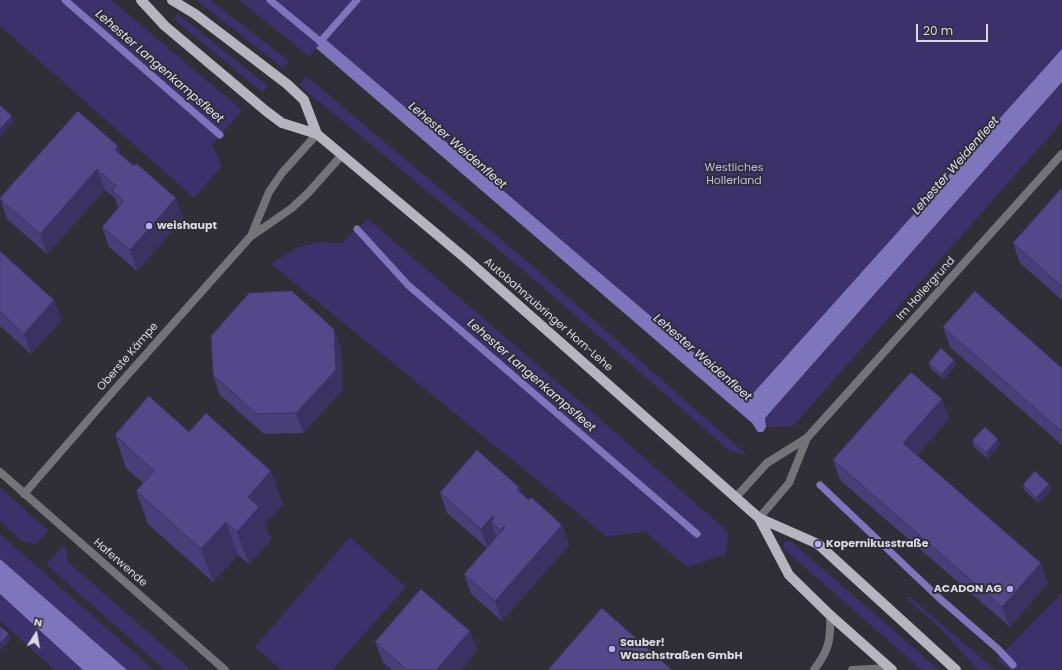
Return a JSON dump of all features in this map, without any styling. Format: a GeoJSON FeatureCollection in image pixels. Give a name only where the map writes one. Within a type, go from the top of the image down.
{"type":"FeatureCollection","features":[{"type":"Feature","properties":{"kind":"main road","name":"Autobahnzubringer Horn-Lehe"},"geometry":{"type":"LineString","coordinates":[[141,0],[165,26],[266,111],[282,123],[317,134],[465,258],[759,518],[818,544],[956,670]]}},
{"type":"Feature","properties":{"kind":"main road","name":"Autobahnzubringer Horn-Lehe"},"geometry":{"type":"LineString","coordinates":[[172,0],[195,14],[287,84],[304,100],[317,134]]}},
{"type":"Feature","properties":{"kind":"main road","name":"Autobahnzubringer Horn-Lehe"},"geometry":{"type":"LineString","coordinates":[[759,518],[789,575],[830,615],[891,669]]}},
{"type":"Feature","properties":{"kind":"street","name":"Oberste Kämpe"},"geometry":{"type":"LineString","coordinates":[[250,237],[269,192],[282,173],[317,134]]}},
{"type":"Feature","properties":{"kind":"street","name":"Im Hollergrund"},"geometry":{"type":"LineString","coordinates":[[736,497],[767,463],[806,438],[1062,154]]}},
{"type":"Feature","properties":{"kind":"street","name":"Oberste Kämpe"},"geometry":{"type":"LineString","coordinates":[[24,494],[250,237],[292,208],[308,193],[342,155]]}},
{"type":"Feature","properties":{"kind":"street","name":"Im Hollergrund"},"geometry":{"type":"LineString","coordinates":[[759,518],[789,483],[806,438]]}},
{"type":"Feature","properties":{"kind":"street","name":"Haferwende"},"geometry":{"type":"LineString","coordinates":[[0,472],[226,670]]}},
{"type":"Feature","properties":{"kind":"street"},"geometry":{"type":"LineString","coordinates":[[814,670],[826,654],[831,631],[830,615]]}},
{"type":"Feature","properties":{"kind":"street"},"geometry":{"type":"LineString","coordinates":[[852,670],[891,669]]}},
{"type":"Feature","properties":{"kind":"green space"},"geometry":{"type":"Polygon","coordinates":[[[0,0],[111,0],[242,110],[212,145],[222,166],[194,198],[0,26],[0,0]]]}},
{"type":"Feature","properties":{"kind":"green space"},"geometry":{"type":"Polygon","coordinates":[[[196,0],[210,0],[289,61],[283,68],[196,0]]]}},
{"type":"Feature","properties":{"kind":"green space","name":"Westliches Hollerland"},"geometry":{"type":"Polygon","coordinates":[[[239,0],[1062,0],[1062,69],[750,417],[318,46],[309,56],[239,0]]]}},
{"type":"Feature","properties":{"kind":"green space"},"geometry":{"type":"Polygon","coordinates":[[[178,14],[268,86],[262,92],[174,19],[178,14]]]}},
{"type":"Feature","properties":{"kind":"green space"},"geometry":{"type":"Polygon","coordinates":[[[306,76],[536,269],[747,455],[729,450],[530,276],[299,85],[306,76]]]}},
{"type":"Feature","properties":{"kind":"green space"},"geometry":{"type":"Polygon","coordinates":[[[1062,82],[1062,122],[793,426],[766,427],[765,418],[1062,82]]]}},
{"type":"Feature","properties":{"kind":"green space"},"geometry":{"type":"Polygon","coordinates":[[[368,219],[608,426],[728,532],[726,554],[687,567],[645,532],[606,536],[271,264],[296,248],[319,242],[342,243],[368,219]]]}},
{"type":"Feature","properties":{"kind":"green space"},"geometry":{"type":"Polygon","coordinates":[[[0,487],[48,531],[36,544],[22,541],[0,521],[0,487]]]}},
{"type":"Feature","properties":{"kind":"green space"},"geometry":{"type":"Polygon","coordinates":[[[0,534],[154,670],[127,670],[0,559],[0,534]]]}},
{"type":"Feature","properties":{"kind":"green space"},"geometry":{"type":"Polygon","coordinates":[[[350,537],[406,587],[332,670],[282,670],[255,647],[350,537]]]}},
{"type":"Feature","properties":{"kind":"green space"},"geometry":{"type":"Polygon","coordinates":[[[789,541],[939,670],[922,670],[785,550],[783,546],[785,542],[789,541]]]}},
{"type":"Feature","properties":{"kind":"green space"},"geometry":{"type":"Polygon","coordinates":[[[63,546],[66,548],[67,561],[191,670],[165,670],[46,564],[63,546]]]}},
{"type":"Feature","properties":{"kind":"green space"},"geometry":{"type":"Polygon","coordinates":[[[1062,593],[1062,670],[1010,670],[997,659],[1062,593]]]}},
{"type":"Feature","properties":{"kind":"green space"},"geometry":{"type":"Polygon","coordinates":[[[0,594],[83,670],[55,670],[0,621],[0,594]]]}},
{"type":"Feature","properties":{"kind":"green space"},"geometry":{"type":"Polygon","coordinates":[[[909,596],[995,670],[978,670],[940,628],[906,598],[909,596]]]}},
{"type":"Feature","properties":{"kind":"shaded area"},"geometry":{"type":"Polygon","coordinates":[[[325,39],[748,399],[1062,49],[1062,82],[765,418],[766,427],[763,432],[758,432],[752,423],[316,48],[325,39]]]}},
{"type":"Feature","properties":{"kind":"shaded area"},"geometry":{"type":"Polygon","coordinates":[[[0,559],[127,670],[83,670],[0,594],[0,559]]]}},
{"type":"Feature","properties":{"kind":"building"},"geometry":{"type":"Polygon","coordinates":[[[0,105],[12,116],[0,129],[0,105]]]}},
{"type":"Feature","properties":{"kind":"building"},"geometry":{"type":"Polygon","coordinates":[[[78,111],[118,146],[115,150],[134,166],[136,163],[176,198],[130,250],[102,227],[124,201],[112,191],[116,186],[97,169],[40,234],[0,199],[78,111]]]}},
{"type":"Feature","properties":{"kind":"building"},"geometry":{"type":"Polygon","coordinates":[[[1062,188],[1062,287],[1013,243],[1062,188]]]}},
{"type":"Feature","properties":{"kind":"building"},"geometry":{"type":"Polygon","coordinates":[[[0,251],[54,300],[24,334],[0,312],[0,251]]]}},
{"type":"Feature","properties":{"kind":"building"},"geometry":{"type":"Polygon","coordinates":[[[292,291],[334,329],[336,370],[296,413],[257,414],[213,375],[211,336],[249,293],[292,291]]]}},
{"type":"Feature","properties":{"kind":"building"},"geometry":{"type":"Polygon","coordinates":[[[975,291],[1062,368],[1062,432],[943,327],[975,291]]]}},
{"type":"Feature","properties":{"kind":"building"},"geometry":{"type":"Polygon","coordinates":[[[941,348],[954,360],[942,374],[929,363],[941,348]]]}},
{"type":"Feature","properties":{"kind":"building"},"geometry":{"type":"Polygon","coordinates":[[[911,372],[942,399],[903,443],[1041,563],[1002,607],[833,460],[911,372]]]}},
{"type":"Feature","properties":{"kind":"building"},"geometry":{"type":"Polygon","coordinates":[[[149,396],[189,432],[206,413],[271,471],[248,497],[259,507],[237,532],[226,522],[201,549],[136,491],[154,471],[115,435],[149,396]]]}},
{"type":"Feature","properties":{"kind":"building"},"geometry":{"type":"Polygon","coordinates":[[[985,427],[998,439],[986,453],[972,441],[985,427]]]}},
{"type":"Feature","properties":{"kind":"building"},"geometry":{"type":"Polygon","coordinates":[[[477,450],[519,487],[517,490],[529,500],[531,497],[562,525],[495,601],[464,574],[505,527],[504,526],[500,530],[491,522],[494,518],[493,516],[481,529],[440,493],[477,450]]]}},
{"type":"Feature","properties":{"kind":"building"},"geometry":{"type":"Polygon","coordinates":[[[1035,471],[1049,484],[1036,498],[1023,485],[1035,471]]]}},
{"type":"Feature","properties":{"kind":"building"},"geometry":{"type":"Polygon","coordinates":[[[421,589],[470,631],[436,670],[407,670],[375,642],[421,589]]]}},
{"type":"Feature","properties":{"kind":"building"},"geometry":{"type":"Polygon","coordinates":[[[602,608],[672,670],[548,670],[602,608]]]}},
{"type":"Feature","properties":{"kind":"building"},"geometry":{"type":"Polygon","coordinates":[[[0,626],[9,634],[0,643],[0,626]]]}},
{"type":"Feature","properties":{"kind":"waterway","name":"Lehester Langenkampsfleet"},"geometry":{"type":"LineString","coordinates":[[65,0],[220,135]]}},
{"type":"Feature","properties":{"kind":"waterway"},"geometry":{"type":"LineString","coordinates":[[270,0],[328,48]]}},
{"type":"Feature","properties":{"kind":"waterway"},"geometry":{"type":"LineString","coordinates":[[320,42],[357,0]]}},
{"type":"Feature","properties":{"kind":"waterway","name":"Lehester Langenkampsfleet"},"geometry":{"type":"LineString","coordinates":[[357,229],[408,285],[697,534]]}},
{"type":"Feature","properties":{"kind":"waterway"},"geometry":{"type":"LineString","coordinates":[[820,485],[938,597],[998,649],[1013,665]]}},
{"type":"Feature","properties":{"kind":"place","name":"weishaupt"},"geometry":{"type":"Point","coordinates":[149,226]}},
{"type":"Feature","properties":{"kind":"place","name":"Kopernikusstraße"},"geometry":{"type":"Point","coordinates":[818,544]}},
{"type":"Feature","properties":{"kind":"place","name":"ACADON AG"},"geometry":{"type":"Point","coordinates":[1010,589]}},
{"type":"Feature","properties":{"kind":"place","name":"Sauber! Waschstraßen GmbH"},"geometry":{"type":"Point","coordinates":[612,649]}},
{"type":"Feature","properties":{"kind":"water label","name":"Lehester Weidenfleet"},"geometry":{"type":"Point","coordinates":[457,146]}},
{"type":"Feature","properties":{"kind":"water label","name":"Lehester Weidenfleet"},"geometry":{"type":"Point","coordinates":[956,166]}},
{"type":"Feature","properties":{"kind":"water label","name":"Lehester Weidenfleet"},"geometry":{"type":"Point","coordinates":[702,358]}}]}
